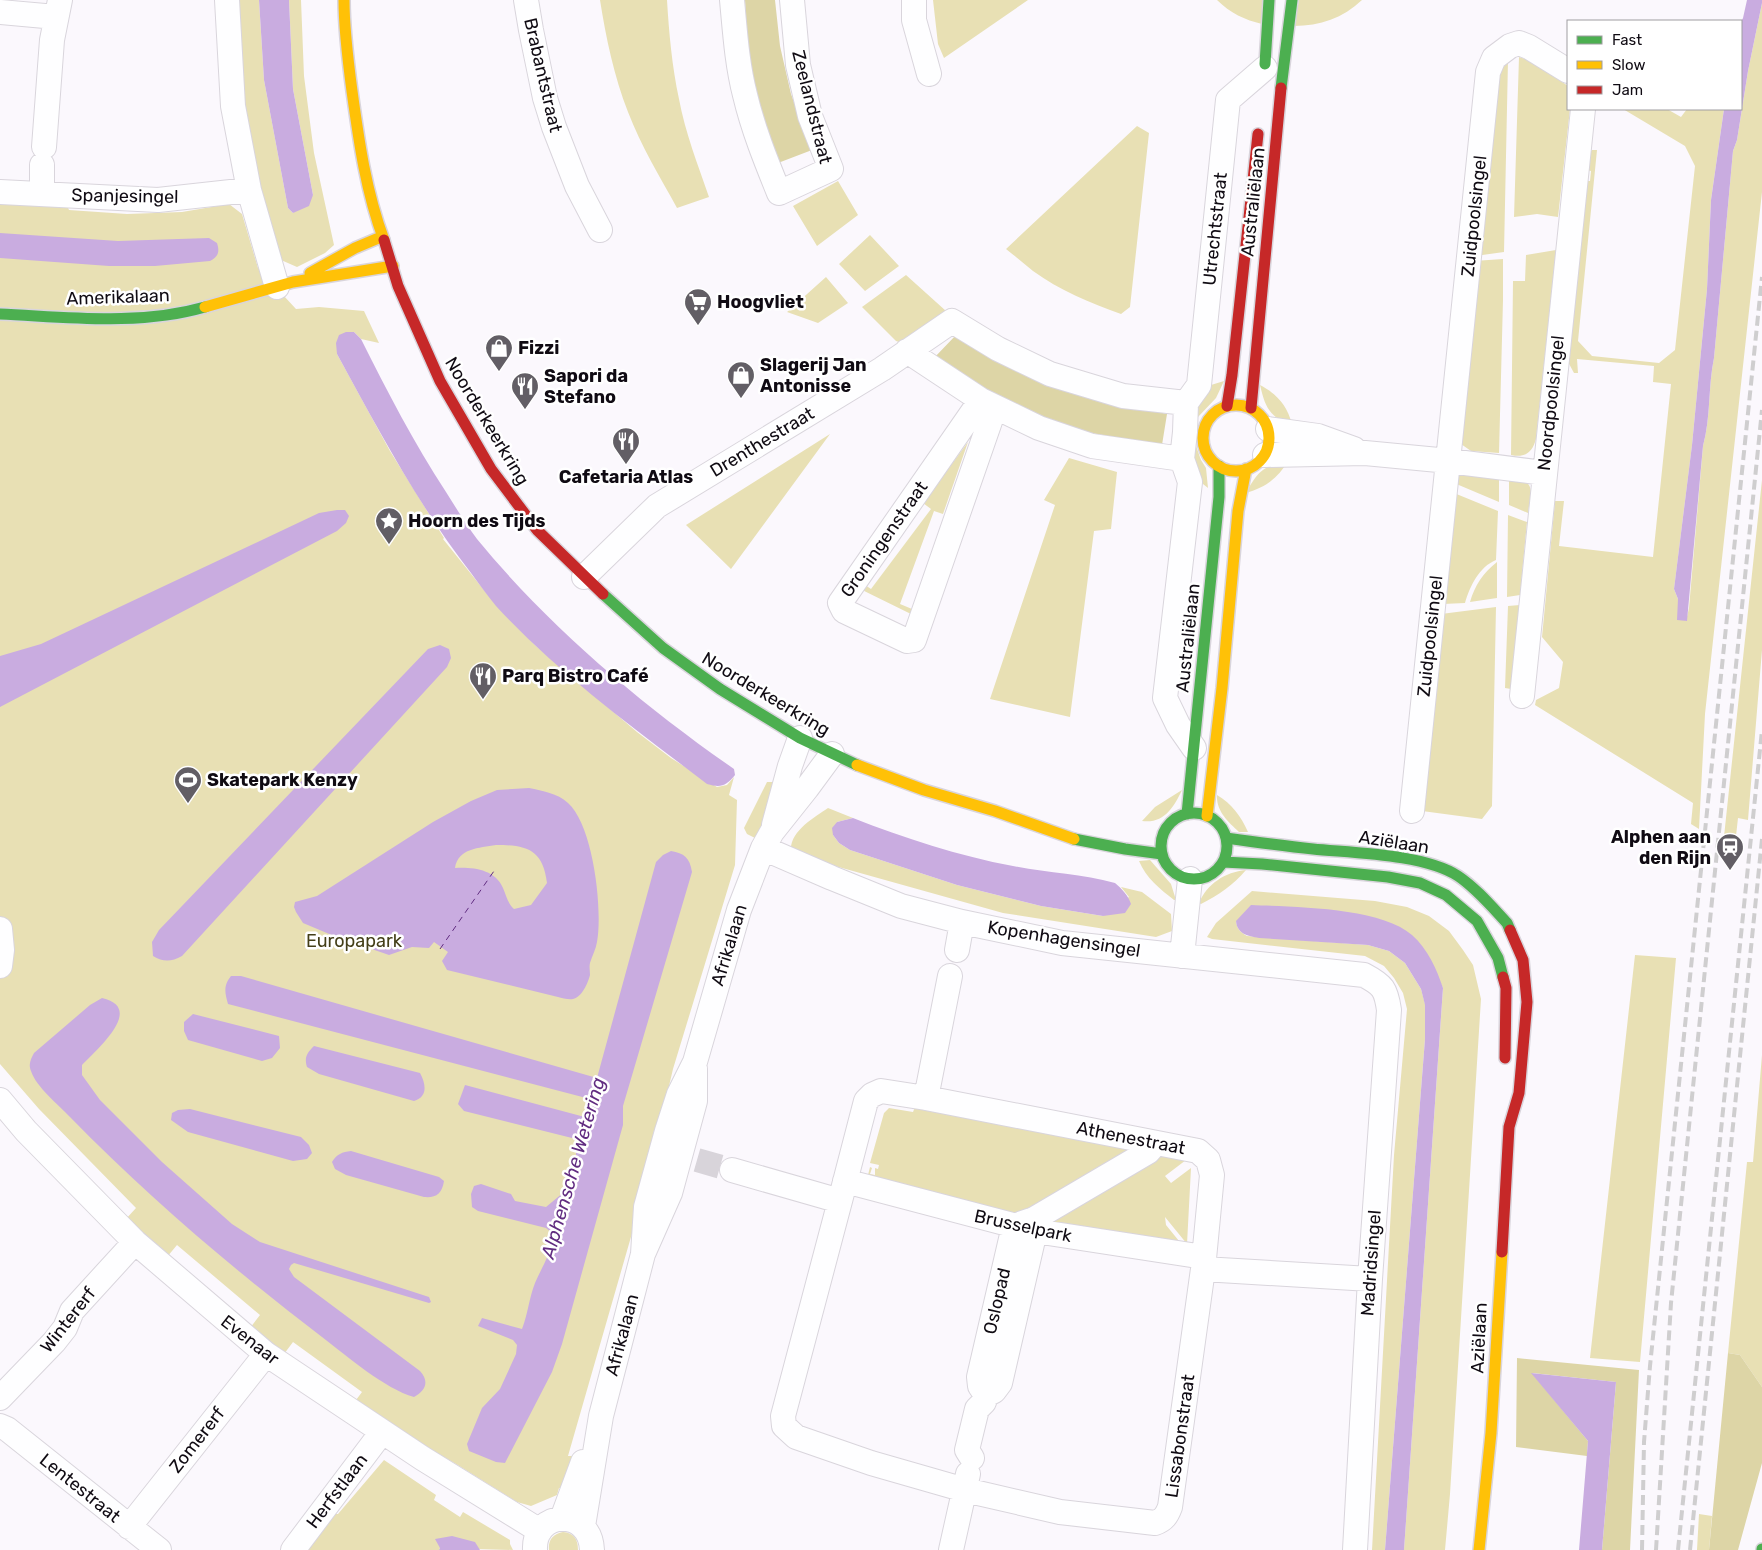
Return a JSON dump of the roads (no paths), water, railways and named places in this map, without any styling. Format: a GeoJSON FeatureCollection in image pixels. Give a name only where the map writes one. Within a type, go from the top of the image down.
{"type":"FeatureCollection","features":[{"type":"Feature","properties":{"kind":"street"},"geometry":{"type":"LineString","coordinates":[[227,0],[233,106],[249,190],[285,284]]}},
{"type":"Feature","properties":{"kind":"street","name":"Noorderkeerkring"},"geometry":{"type":"LineString","coordinates":[[344,0],[344,26],[358,143],[371,203],[398,286],[440,381],[488,464],[530,522],[584,577],[691,670],[744,705],[800,738],[869,770],[924,790],[995,811],[1067,837],[1125,849],[1162,854]]}},
{"type":"Feature","properties":{"kind":"street","name":"Brabantstraat"},"geometry":{"type":"LineString","coordinates":[[526,0],[545,98],[554,127],[577,186],[600,230]]}},
{"type":"Feature","properties":{"kind":"street","name":"Zeelandstraat"},"geometry":{"type":"LineString","coordinates":[[732,0],[736,44],[745,94],[759,143],[779,193],[832,169],[810,116],[798,65],[792,0]]}},
{"type":"Feature","properties":{"kind":"street"},"geometry":{"type":"LineString","coordinates":[[914,0],[914,20],[929,74]]}},
{"type":"Feature","properties":{"kind":"street"},"geometry":{"type":"LineString","coordinates":[[1264,78],[1269,0]]}},
{"type":"Feature","properties":{"kind":"street","name":"Australiëlaan"},"geometry":{"type":"LineString","coordinates":[[1252,408],[1287,35],[1292,0]]}},
{"type":"Feature","properties":{"kind":"street"},"geometry":{"type":"LineString","coordinates":[[0,12],[58,8],[49,75],[42,194]]}},
{"type":"Feature","properties":{"kind":"street","name":"Zuidpoolsingel"},"geometry":{"type":"LineString","coordinates":[[1412,811],[1488,72],[1494,58],[1510,46],[1518,43],[1530,47],[1567,70]]}},
{"type":"Feature","properties":{"kind":"street","name":"Utrechtstraat"},"geometry":{"type":"LineString","coordinates":[[1186,403],[1199,385],[1228,100],[1264,78]]}},
{"type":"Feature","properties":{"kind":"street","name":"Noordpoolsingel"},"geometry":{"type":"LineString","coordinates":[[1522,696],[1583,110]]}},
{"type":"Feature","properties":{"kind":"street","name":"Australiëlaan"},"geometry":{"type":"LineString","coordinates":[[1227,406],[1260,118]]}},
{"type":"Feature","properties":{"kind":"street","name":"Spanjesingel"},"geometry":{"type":"LineString","coordinates":[[0,192],[158,200],[249,190]]}},
{"type":"Feature","properties":{"kind":"street","name":"Amerikalaan"},"geometry":{"type":"LineString","coordinates":[[285,284],[355,248],[381,237]]}},
{"type":"Feature","properties":{"kind":"street","name":"Amerikalaan"},"geometry":{"type":"LineString","coordinates":[[0,314],[79,318],[164,316],[195,310],[285,284],[393,266]]}},
{"type":"Feature","properties":{"kind":"street","name":"Drenthestraat"},"geometry":{"type":"LineString","coordinates":[[584,577],[657,506],[907,352],[952,321],[998,349],[1050,374],[1122,396],[1186,403]]}},
{"type":"Feature","properties":{"kind":"street"},"geometry":{"type":"LineString","coordinates":[[907,352],[988,404],[1040,428],[1092,446],[1182,459]]}},
{"type":"Feature","properties":{"kind":"street"},"geometry":{"type":"LineString","coordinates":[[1186,403],[1182,459],[1190,482],[1165,698],[1178,725],[1194,748]]}},
{"type":"Feature","properties":{"kind":"street","name":"Groningenstraat"},"geometry":{"type":"LineString","coordinates":[[988,404],[914,640],[907,641],[844,611],[840,603],[988,404]]}},
{"type":"Feature","properties":{"kind":"street"},"geometry":{"type":"LineString","coordinates":[[1239,405],[1252,408],[1262,417],[1268,429],[1269,442],[1265,455],[1257,464],[1246,470],[1232,470],[1219,466],[1207,452],[1204,434],[1211,416],[1227,406],[1239,405]]}},
{"type":"Feature","properties":{"kind":"street"},"geometry":{"type":"LineString","coordinates":[[1268,429],[1318,436],[1365,453]]}},
{"type":"Feature","properties":{"kind":"street"},"geometry":{"type":"LineString","coordinates":[[1265,455],[1365,453],[1449,460],[1544,473]]}},
{"type":"Feature","properties":{"kind":"street","name":"Australiëlaan"},"geometry":{"type":"LineString","coordinates":[[1186,814],[1219,497],[1219,466]]}},
{"type":"Feature","properties":{"kind":"street"},"geometry":{"type":"LineString","coordinates":[[1207,816],[1222,688],[1238,511],[1246,470]]}},
{"type":"Feature","properties":{"kind":"street","name":"Afrikalaan"},"geometry":{"type":"LineString","coordinates":[[572,1522],[643,1254],[646,1207],[680,1155],[679,1094],[695,1062],[739,910],[767,840],[800,738]]}},
{"type":"Feature","properties":{"kind":"street","name":"Afrikalaan"},"geometry":{"type":"LineString","coordinates":[[767,840],[832,754]]}},
{"type":"Feature","properties":{"kind":"street","name":"Noorderkeerkring"},"geometry":{"type":"LineString","coordinates":[[995,811],[1051,818]]}},
{"type":"Feature","properties":{"kind":"street"},"geometry":{"type":"LineString","coordinates":[[1197,813],[1207,816],[1221,827],[1226,838],[1227,851],[1223,862],[1209,875],[1190,879],[1178,875],[1168,866],[1162,854],[1161,841],[1158,834],[1175,819],[1186,814],[1197,813]]}},
{"type":"Feature","properties":{"kind":"street","name":"Aziëlaan"},"geometry":{"type":"LineString","coordinates":[[1226,838],[1310,849],[1405,858],[1435,866],[1457,875],[1480,895],[1507,923],[1523,960],[1527,1002],[1519,1093],[1509,1127],[1491,1434],[1479,1550]]}},
{"type":"Feature","properties":{"kind":"street","name":"Kopenhagensingel"},"geometry":{"type":"LineString","coordinates":[[767,840],[832,878],[901,906],[962,922],[1062,943],[1364,975],[1376,981]]}},
{"type":"Feature","properties":{"kind":"street","name":"Aziëlaan"},"geometry":{"type":"LineString","coordinates":[[1223,862],[1262,864],[1388,877],[1420,883],[1446,896],[1477,921],[1498,958],[1506,988],[1504,1067]]}},
{"type":"Feature","properties":{"kind":"street"},"geometry":{"type":"LineString","coordinates":[[1182,956],[1190,879]]}},
{"type":"Feature","properties":{"kind":"street"},"geometry":{"type":"LineString","coordinates":[[957,950],[962,922]]}},
{"type":"Feature","properties":{"kind":"street"},"geometry":{"type":"LineString","coordinates":[[0,930],[2,950],[0,966]]}},
{"type":"Feature","properties":{"kind":"street"},"geometry":{"type":"LineString","coordinates":[[926,1098],[950,976]]}},
{"type":"Feature","properties":{"kind":"street","name":"Madridsingel"},"geometry":{"type":"LineString","coordinates":[[1355,1550],[1370,1279],[1389,1010],[1386,991],[1376,981]]}},
{"type":"Feature","properties":{"kind":"street","name":"Athenestraat"},"geometry":{"type":"LineString","coordinates":[[842,1191],[866,1101],[881,1090],[1198,1151],[1208,1160],[1212,1175],[1204,1263]]}},
{"type":"Feature","properties":{"kind":"street","name":"Evenaar"},"geometry":{"type":"LineString","coordinates":[[0,1100],[26,1131],[136,1242],[266,1354],[538,1541]]}},
{"type":"Feature","properties":{"kind":"street","name":"Aziëlaan"},"geometry":{"type":"LineString","coordinates":[[1504,1104],[1509,1127]]}},
{"type":"Feature","properties":{"kind":"street"},"geometry":{"type":"LineString","coordinates":[[1028,1225],[1148,1152],[1156,1143]]}},
{"type":"Feature","properties":{"kind":"street"},"geometry":{"type":"LineString","coordinates":[[732,1170],[842,1191]]}},
{"type":"Feature","properties":{"kind":"street","name":"Brusselpark"},"geometry":{"type":"LineString","coordinates":[[842,1191],[1028,1225],[1204,1263]]}},
{"type":"Feature","properties":{"kind":"street","name":"Lissabonstraat"},"geometry":{"type":"LineString","coordinates":[[842,1191],[783,1416],[784,1426],[796,1437],[871,1464],[965,1490],[1060,1512],[1155,1523],[1161,1521],[1166,1515],[1170,1507],[1204,1263]]}},
{"type":"Feature","properties":{"kind":"street","name":"Oslopad"},"geometry":{"type":"LineString","coordinates":[[965,1490],[972,1458],[978,1453],[988,1411],[979,1377],[1028,1225]]}},
{"type":"Feature","properties":{"kind":"street","name":"Wintererf"},"geometry":{"type":"LineString","coordinates":[[0,1398],[54,1342],[65,1328],[72,1311],[136,1242]]}},
{"type":"Feature","properties":{"kind":"street"},"geometry":{"type":"LineString","coordinates":[[1204,1263],[1370,1279]]}},
{"type":"Feature","properties":{"kind":"street","name":"Zomererf"},"geometry":{"type":"LineString","coordinates":[[129,1526],[266,1354]]}},
{"type":"Feature","properties":{"kind":"street","name":"Lentestraat"},"geometry":{"type":"LineString","coordinates":[[0,1426],[7,1429],[160,1550]]}},
{"type":"Feature","properties":{"kind":"street","name":"Herfstlaan"},"geometry":{"type":"LineString","coordinates":[[293,1550],[382,1432]]}},
{"type":"Feature","properties":{"kind":"street"},"geometry":{"type":"LineString","coordinates":[[950,1550],[965,1490]]}},
{"type":"Feature","properties":{"kind":"street"},"geometry":{"type":"LineString","coordinates":[[538,1541],[549,1522],[572,1522],[588,1533],[592,1550]]}},
{"type":"Feature","properties":{"kind":"tunnel"},"geometry":{"type":"LineString","coordinates":[[697,1160],[732,1170]]}},
{"type":"Feature","properties":{"kind":"railway"},"geometry":{"type":"LineString","coordinates":[[1642,1550],[1644,1442],[1650,1366],[1762,277]]}},
{"type":"Feature","properties":{"kind":"railway"},"geometry":{"type":"LineString","coordinates":[[1656,1550],[1671,1303],[1762,410]]}},
{"type":"Feature","properties":{"kind":"railway"},"geometry":{"type":"LineString","coordinates":[[1678,1550],[1762,730]]}},
{"type":"Feature","properties":{"kind":"railway"},"geometry":{"type":"LineString","coordinates":[[1690,1550],[1762,839]]}},
{"type":"Feature","properties":{"kind":"place","name":"Hoogvliet"},"geometry":{"type":"Point","coordinates":[698,326]}},
{"type":"Feature","properties":{"kind":"place","name":"Fizzi"},"geometry":{"type":"Point","coordinates":[499,372]}},
{"type":"Feature","properties":{"kind":"place","name":"Slagerij Jan Antonisse"},"geometry":{"type":"Point","coordinates":[741,399]}},
{"type":"Feature","properties":{"kind":"place","name":"Sapori da Stefano"},"geometry":{"type":"Point","coordinates":[525,410]}},
{"type":"Feature","properties":{"kind":"place","name":"Cafetaria Atlas"},"geometry":{"type":"Point","coordinates":[626,465]}},
{"type":"Feature","properties":{"kind":"place","name":"Hoorn des Tijds"},"geometry":{"type":"Point","coordinates":[389,545]}},
{"type":"Feature","properties":{"kind":"place","name":"Parq Bistro Café"},"geometry":{"type":"Point","coordinates":[483,700]}},
{"type":"Feature","properties":{"kind":"place","name":"Skatepark Kenzy"},"geometry":{"type":"Point","coordinates":[188,804]}},
{"type":"Feature","properties":{"kind":"place","name":"Alphen aan den Rijn"},"geometry":{"type":"Point","coordinates":[1730,871]}},
{"type":"Feature","properties":{"kind":"park label","name":"Europapark"},"geometry":{"type":"Point","coordinates":[354,941]}},
{"type":"Feature","properties":{"kind":"water label","name":"Alphensche Wetering"},"geometry":{"type":"Point","coordinates":[573,1168]}}]}
